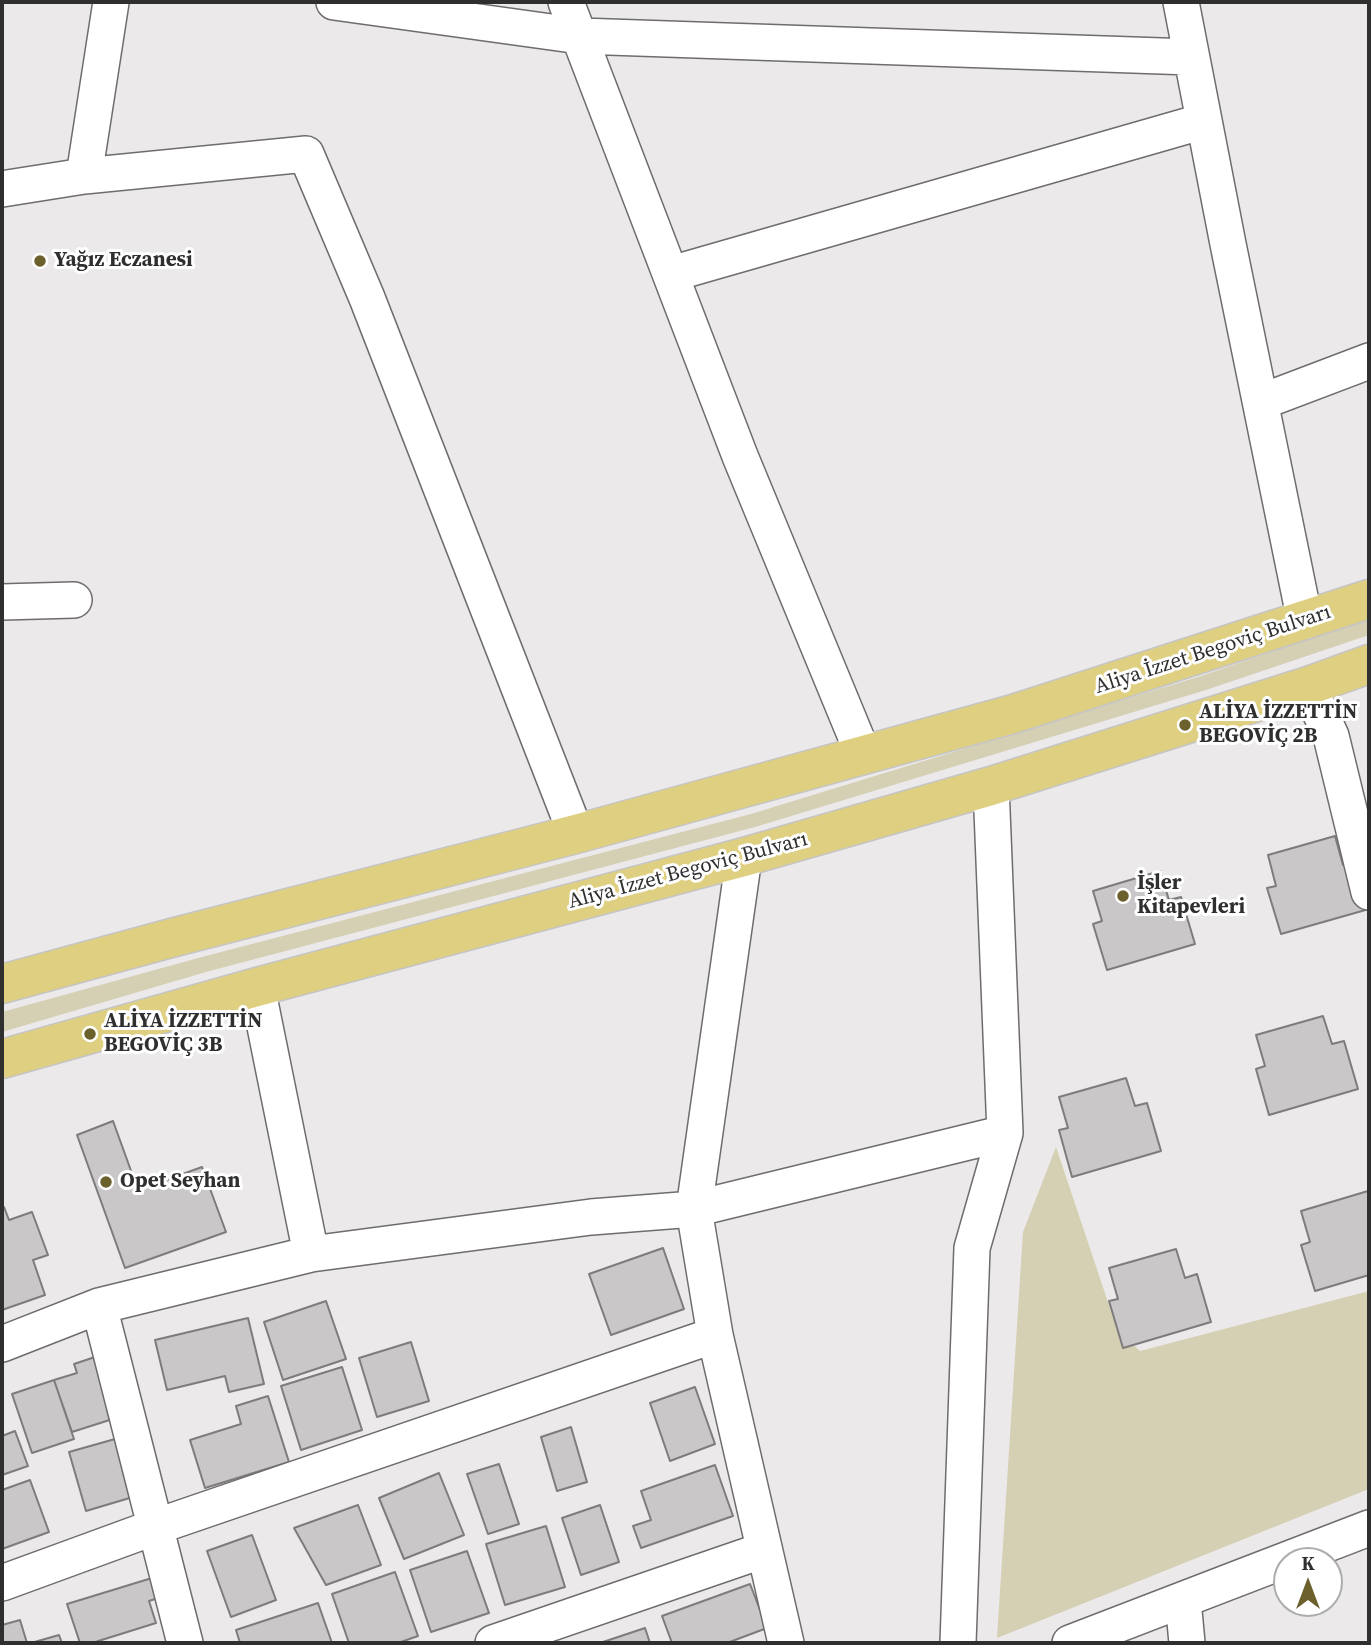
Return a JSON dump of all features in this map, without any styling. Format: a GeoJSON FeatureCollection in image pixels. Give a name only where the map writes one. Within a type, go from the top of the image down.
{"type":"FeatureCollection","features":[{"type":"Feature","properties":{"kind":"main road","name":"Aliya İzzet Begoviç Bulvarı"},"geometry":{"type":"LineString","coordinates":[[3,978],[175,937],[576,834],[1024,711],[1369,599]]}},
{"type":"Feature","properties":{"kind":"main road","name":"Aliya İzzet Begoviç Bulvarı"},"geometry":{"type":"LineString","coordinates":[[2,1059],[257,987],[744,857],[991,786],[1308,686],[1369,664]]}},
{"type":"Feature","properties":{"kind":"street"},"geometry":{"type":"LineString","coordinates":[[84,176],[111,2]]}},
{"type":"Feature","properties":{"kind":"street"},"geometry":{"type":"LineString","coordinates":[[334,2],[580,36],[1191,57]]}},
{"type":"Feature","properties":{"kind":"street"},"geometry":{"type":"LineString","coordinates":[[566,2],[740,456],[863,754]]}},
{"type":"Feature","properties":{"kind":"street"},"geometry":{"type":"LineString","coordinates":[[1181,2],[1305,621]]}},
{"type":"Feature","properties":{"kind":"street"},"geometry":{"type":"LineString","coordinates":[[671,274],[1204,121]]}},
{"type":"Feature","properties":{"kind":"street"},"geometry":{"type":"LineString","coordinates":[[2,189],[84,176],[306,155],[372,311],[576,834]]}},
{"type":"Feature","properties":{"kind":"street"},"geometry":{"type":"LineString","coordinates":[[1261,402],[1369,360]]}},
{"type":"Feature","properties":{"kind":"street"},"geometry":{"type":"LineString","coordinates":[[2,602],[74,600]]}},
{"type":"Feature","properties":{"kind":"street"},"geometry":{"type":"LineString","coordinates":[[1308,686],[1331,736],[1362,831],[1369,892]]}},
{"type":"Feature","properties":{"kind":"street"},"geometry":{"type":"LineString","coordinates":[[958,1643],[972,1248],[1005,1133],[991,786]]}},
{"type":"Feature","properties":{"kind":"street"},"geometry":{"type":"LineString","coordinates":[[744,857],[694,1209],[715,1335],[786,1643]]}},
{"type":"Feature","properties":{"kind":"street"},"geometry":{"type":"LineString","coordinates":[[257,987],[311,1254]]}},
{"type":"Feature","properties":{"kind":"street"},"geometry":{"type":"LineString","coordinates":[[2,1344],[99,1306],[311,1254],[591,1217],[694,1209],[1005,1133]]}},
{"type":"Feature","properties":{"kind":"street"},"geometry":{"type":"LineString","coordinates":[[99,1306],[185,1643]]}},
{"type":"Feature","properties":{"kind":"street"},"geometry":{"type":"LineString","coordinates":[[2,1583],[155,1527],[715,1335]]}},
{"type":"Feature","properties":{"kind":"street"},"geometry":{"type":"LineString","coordinates":[[1070,1643],[1369,1528]]}},
{"type":"Feature","properties":{"kind":"street"},"geometry":{"type":"LineString","coordinates":[[493,1643],[764,1550]]}},
{"type":"Feature","properties":{"kind":"street"},"geometry":{"type":"LineString","coordinates":[[1183,1600],[1187,1643]]}},
{"type":"Feature","properties":{"kind":"shaded area"},"geometry":{"type":"Polygon","coordinates":[[[1369,618],[1369,635],[1206,690],[755,827],[206,972],[2,1032],[2,1012],[751,814],[1201,676],[1369,618]]]}},
{"type":"Feature","properties":{"kind":"shaded area"},"geometry":{"type":"Polygon","coordinates":[[[1056,1147],[1117,1329],[1140,1351],[1369,1291],[1369,1489],[997,1638],[1023,1232],[1056,1147]]]}},
{"type":"Feature","properties":{"kind":"building"},"geometry":{"type":"Polygon","coordinates":[[[1335,836],[1343,865],[1355,861],[1369,909],[1281,934],[1267,888],[1276,886],[1268,855],[1335,836]]]}},
{"type":"Feature","properties":{"kind":"building"},"geometry":{"type":"Polygon","coordinates":[[[1160,871],[1169,900],[1181,897],[1195,944],[1107,970],[1093,924],[1102,921],[1093,891],[1160,871]]]}},
{"type":"Feature","properties":{"kind":"building"},"geometry":{"type":"Polygon","coordinates":[[[1323,1016],[1332,1044],[1344,1041],[1358,1089],[1269,1115],[1256,1069],[1265,1066],[1256,1035],[1323,1016]]]}},
{"type":"Feature","properties":{"kind":"building"},"geometry":{"type":"Polygon","coordinates":[[[1126,1078],[1135,1106],[1147,1103],[1161,1151],[1072,1177],[1059,1130],[1068,1128],[1059,1097],[1126,1078]]]}},
{"type":"Feature","properties":{"kind":"building"},"geometry":{"type":"Polygon","coordinates":[[[113,1121],[138,1190],[202,1167],[226,1232],[125,1268],[77,1135],[113,1121]]]}},
{"type":"Feature","properties":{"kind":"building"},"geometry":{"type":"Polygon","coordinates":[[[1368,1191],[1369,1275],[1315,1291],[1301,1245],[1310,1242],[1301,1211],[1368,1191]]]}},
{"type":"Feature","properties":{"kind":"building"},"geometry":{"type":"Polygon","coordinates":[[[4,1207],[9,1220],[32,1212],[48,1255],[33,1260],[45,1295],[2,1310],[2,1208],[4,1207]]]}},
{"type":"Feature","properties":{"kind":"building"},"geometry":{"type":"Polygon","coordinates":[[[663,1248],[684,1309],[611,1335],[589,1274],[663,1248]]]}},
{"type":"Feature","properties":{"kind":"building"},"geometry":{"type":"Polygon","coordinates":[[[1176,1249],[1185,1278],[1197,1274],[1211,1322],[1123,1348],[1109,1301],[1118,1299],[1109,1268],[1176,1249]]]}},
{"type":"Feature","properties":{"kind":"building"},"geometry":{"type":"Polygon","coordinates":[[[326,1301],[346,1359],[283,1380],[264,1322],[326,1301]]]}},
{"type":"Feature","properties":{"kind":"building"},"geometry":{"type":"Polygon","coordinates":[[[248,1318],[264,1384],[229,1392],[225,1376],[167,1390],[155,1340],[248,1318]]]}},
{"type":"Feature","properties":{"kind":"building"},"geometry":{"type":"Polygon","coordinates":[[[411,1342],[429,1401],[377,1417],[359,1358],[411,1342]]]}},
{"type":"Feature","properties":{"kind":"building"},"geometry":{"type":"Polygon","coordinates":[[[98,1356],[119,1417],[72,1432],[54,1380],[77,1373],[74,1364],[98,1356]]]}},
{"type":"Feature","properties":{"kind":"building"},"geometry":{"type":"Polygon","coordinates":[[[342,1367],[362,1430],[301,1450],[281,1386],[342,1367]]]}},
{"type":"Feature","properties":{"kind":"building"},"geometry":{"type":"Polygon","coordinates":[[[54,1380],[74,1439],[32,1453],[12,1394],[54,1380]]]}},
{"type":"Feature","properties":{"kind":"building"},"geometry":{"type":"Polygon","coordinates":[[[695,1387],[715,1444],[670,1461],[650,1403],[695,1387]]]}},
{"type":"Feature","properties":{"kind":"building"},"geometry":{"type":"Polygon","coordinates":[[[268,1396],[289,1462],[205,1488],[190,1440],[241,1424],[236,1406],[268,1396]]]}},
{"type":"Feature","properties":{"kind":"building"},"geometry":{"type":"Polygon","coordinates":[[[571,1427],[587,1482],[557,1491],[541,1437],[571,1427]]]}},
{"type":"Feature","properties":{"kind":"building"},"geometry":{"type":"Polygon","coordinates":[[[15,1431],[28,1466],[2,1475],[2,1436],[15,1431]]]}},
{"type":"Feature","properties":{"kind":"building"},"geometry":{"type":"Polygon","coordinates":[[[115,1439],[133,1497],[86,1511],[69,1452],[115,1439]]]}},
{"type":"Feature","properties":{"kind":"building"},"geometry":{"type":"Polygon","coordinates":[[[499,1464],[519,1524],[488,1534],[467,1474],[499,1464]]]}},
{"type":"Feature","properties":{"kind":"building"},"geometry":{"type":"Polygon","coordinates":[[[715,1465],[733,1516],[641,1548],[633,1526],[651,1520],[641,1491],[715,1465]]]}},
{"type":"Feature","properties":{"kind":"building"},"geometry":{"type":"Polygon","coordinates":[[[439,1473],[464,1535],[404,1559],[379,1498],[439,1473]]]}},
{"type":"Feature","properties":{"kind":"building"},"geometry":{"type":"Polygon","coordinates":[[[30,1480],[49,1532],[2,1549],[2,1490],[30,1480]]]}},
{"type":"Feature","properties":{"kind":"building"},"geometry":{"type":"Polygon","coordinates":[[[358,1505],[381,1565],[326,1585],[294,1528],[358,1505]]]}},
{"type":"Feature","properties":{"kind":"building"},"geometry":{"type":"Polygon","coordinates":[[[600,1505],[619,1562],[581,1575],[562,1518],[600,1505]]]}},
{"type":"Feature","properties":{"kind":"building"},"geometry":{"type":"Polygon","coordinates":[[[546,1526],[565,1587],[505,1605],[486,1544],[546,1526]]]}},
{"type":"Feature","properties":{"kind":"building"},"geometry":{"type":"Polygon","coordinates":[[[252,1535],[276,1600],[231,1617],[207,1551],[252,1535]]]}},
{"type":"Feature","properties":{"kind":"building"},"geometry":{"type":"Polygon","coordinates":[[[467,1551],[489,1613],[431,1632],[410,1570],[467,1551]]]}},
{"type":"Feature","properties":{"kind":"building"},"geometry":{"type":"Polygon","coordinates":[[[395,1572],[418,1636],[398,1643],[349,1643],[332,1594],[395,1572]]]}},
{"type":"Feature","properties":{"kind":"building"},"geometry":{"type":"Polygon","coordinates":[[[152,1578],[158,1598],[149,1601],[156,1623],[92,1643],[80,1643],[67,1604],[152,1578]]]}},
{"type":"Feature","properties":{"kind":"building"},"geometry":{"type":"Polygon","coordinates":[[[750,1584],[767,1628],[727,1643],[672,1643],[662,1616],[750,1584]]]}},
{"type":"Feature","properties":{"kind":"building"},"geometry":{"type":"Polygon","coordinates":[[[318,1603],[332,1643],[240,1643],[236,1630],[318,1603]]]}},
{"type":"Feature","properties":{"kind":"building"},"geometry":{"type":"Polygon","coordinates":[[[20,1620],[27,1643],[2,1643],[2,1625],[20,1620]]]}},
{"type":"Feature","properties":{"kind":"building"},"geometry":{"type":"Polygon","coordinates":[[[645,1628],[650,1643],[600,1643],[645,1628]]]}},
{"type":"Feature","properties":{"kind":"building"},"geometry":{"type":"Polygon","coordinates":[[[59,1635],[62,1643],[31,1643],[59,1635]]]}},
{"type":"Feature","properties":{"kind":"place","name":"Yağız Eczanesi"},"geometry":{"type":"Point","coordinates":[40,261]}},
{"type":"Feature","properties":{"kind":"place","name":"ALİYA İZZETTİN BEGOVİÇ 2B"},"geometry":{"type":"Point","coordinates":[1185,725]}},
{"type":"Feature","properties":{"kind":"place","name":"İşler Kitapevleri"},"geometry":{"type":"Point","coordinates":[1123,896]}},
{"type":"Feature","properties":{"kind":"place","name":"ALİYA İZZETTİN BEGOVİÇ 3B"},"geometry":{"type":"Point","coordinates":[90,1034]}},
{"type":"Feature","properties":{"kind":"place","name":"Opet Seyhan"},"geometry":{"type":"Point","coordinates":[106,1182]}}]}
